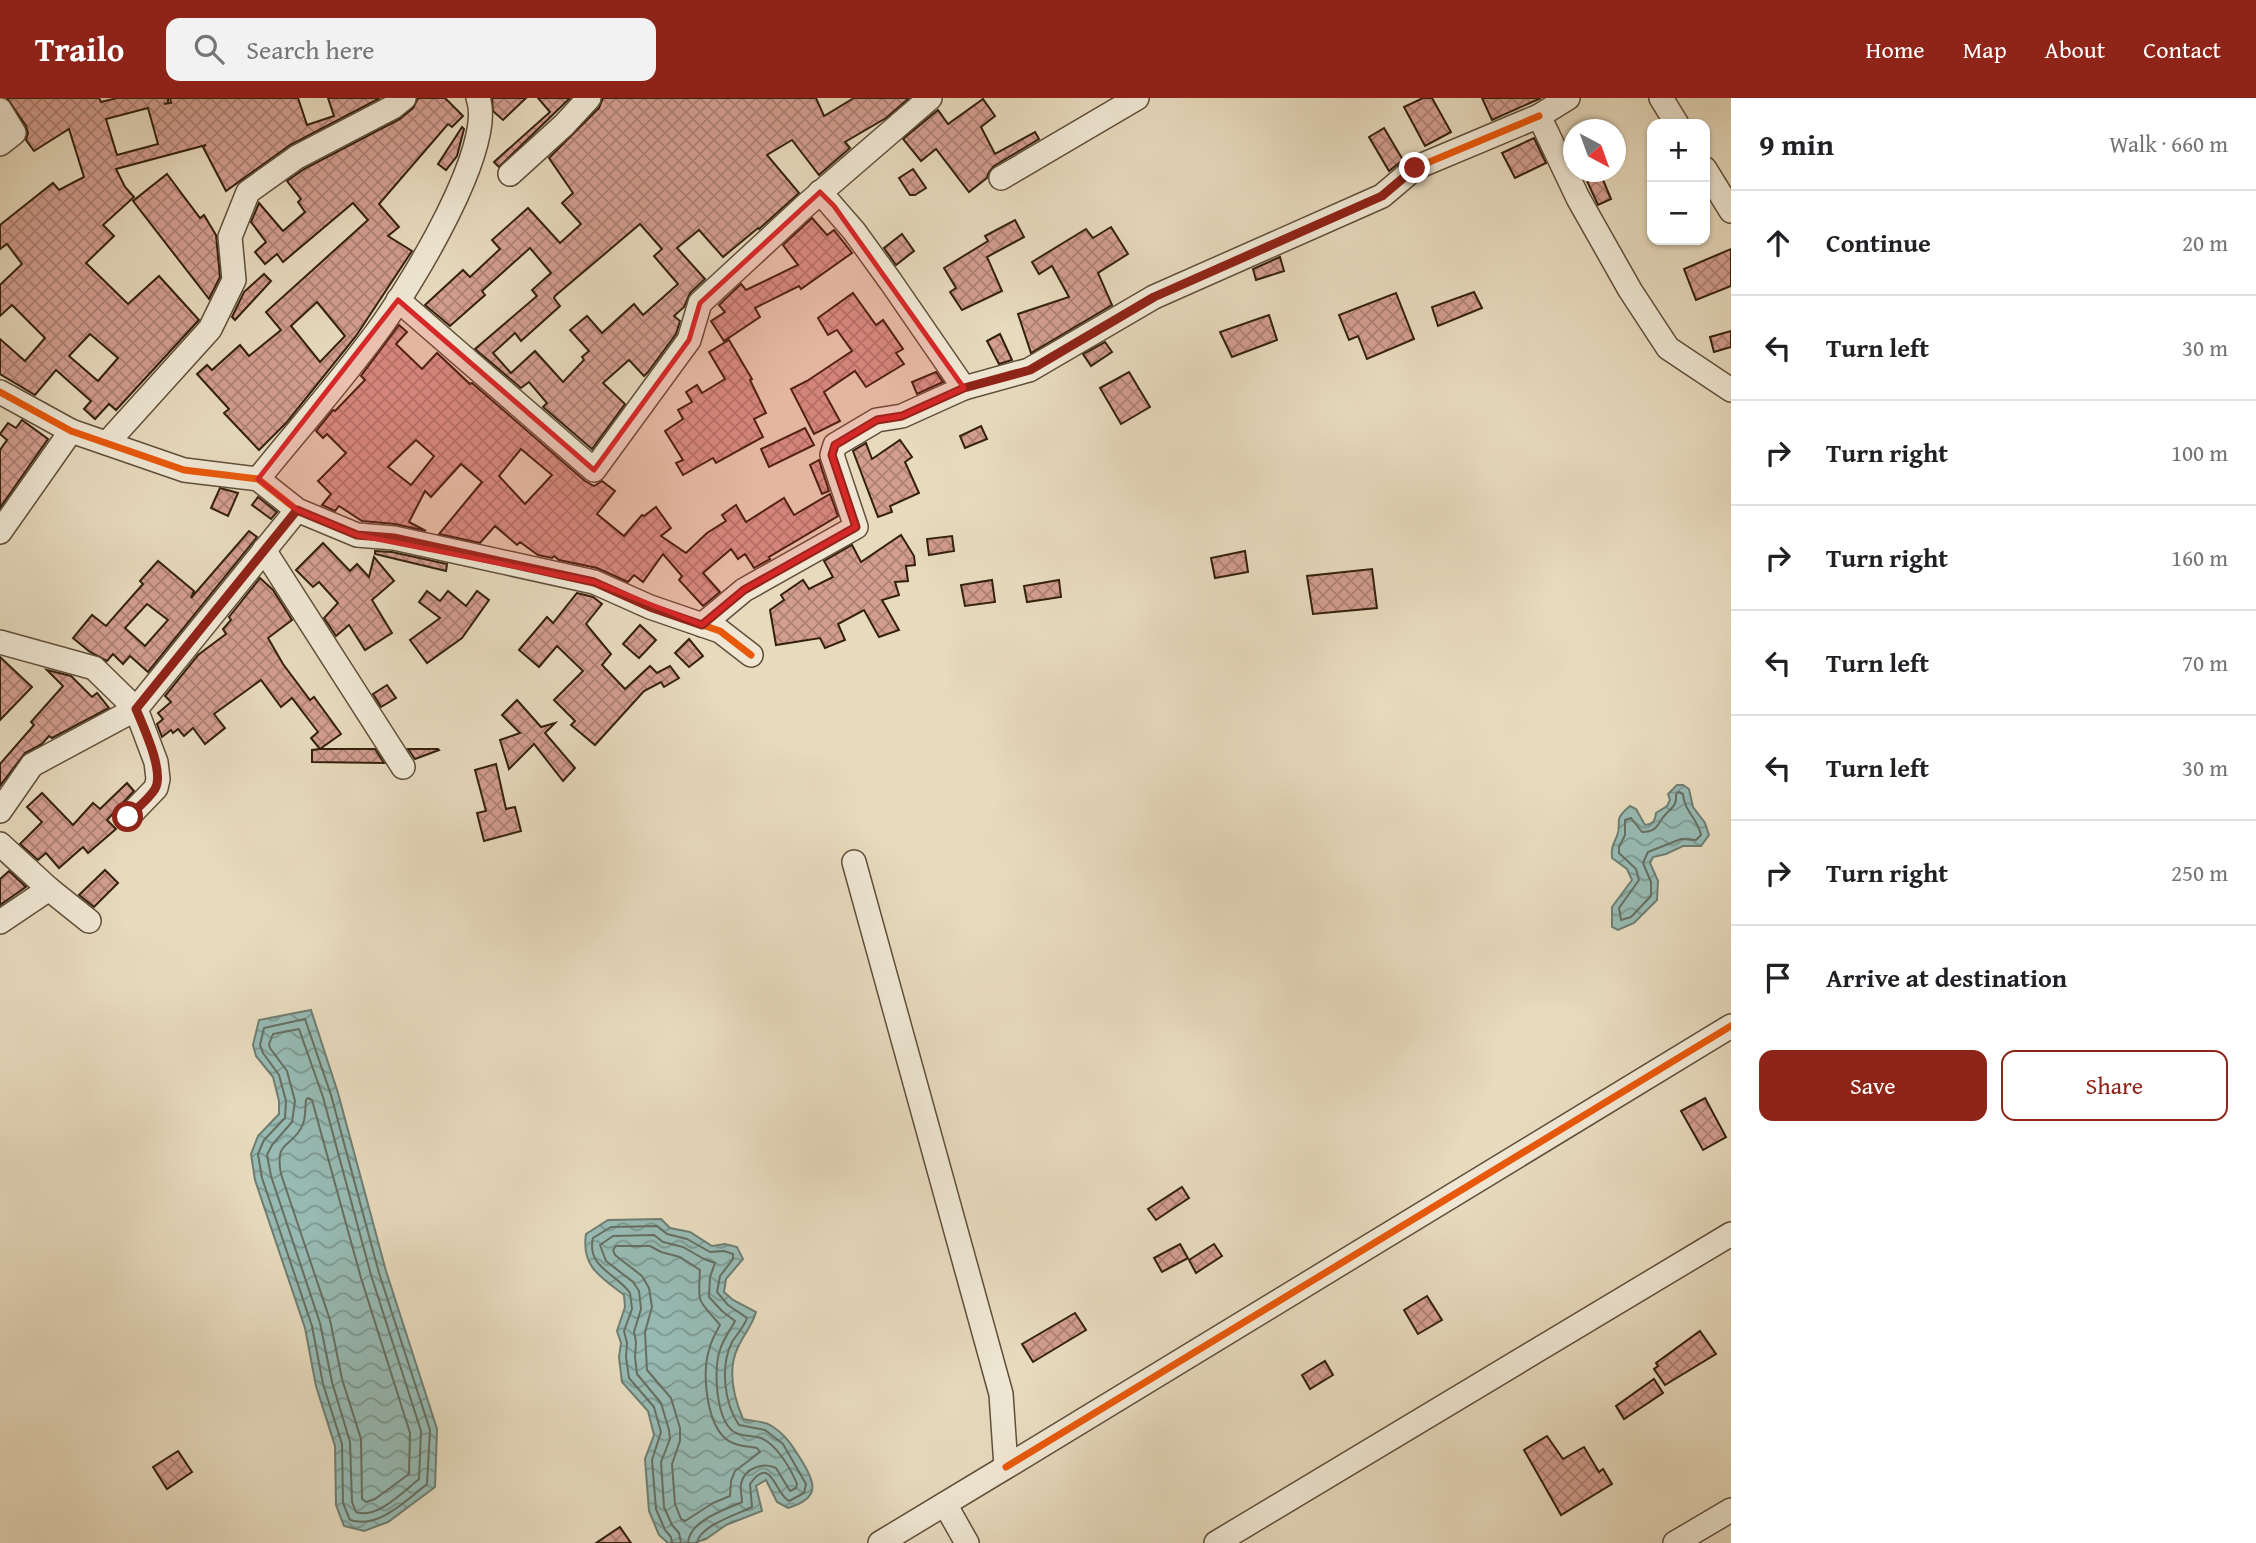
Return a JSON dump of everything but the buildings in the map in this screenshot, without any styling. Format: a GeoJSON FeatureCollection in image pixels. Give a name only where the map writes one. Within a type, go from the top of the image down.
{"type":"FeatureCollection","features":[{"type":"Feature","properties":{"kind":"street"},"geometry":{"type":"LineString","coordinates":[[107,443],[210,329],[234,280],[230,237],[248,192],[297,157],[393,107],[404,98]]}},
{"type":"Feature","properties":{"kind":"street"},"geometry":{"type":"LineString","coordinates":[[258,479],[382,324],[426,256],[472,162],[482,108],[478,98]]}},
{"type":"Feature","properties":{"kind":"street"},"geometry":{"type":"LineString","coordinates":[[510,174],[564,125],[589,98]]}},
{"type":"Feature","properties":{"kind":"street"},"geometry":{"type":"LineString","coordinates":[[398,300],[594,470],[689,340],[700,303],[820,192],[930,98]]}},
{"type":"Feature","properties":{"kind":"street"},"geometry":{"type":"LineString","coordinates":[[1001,178],[1137,98]]}},
{"type":"Feature","properties":{"kind":"street"},"geometry":{"type":"LineString","coordinates":[[702,625],[744,590],[856,527],[832,455],[835,445],[877,420],[902,416],[964,388],[1030,370],[1154,297],[1382,196],[1415,168],[1539,116],[1568,98]]}},
{"type":"Feature","properties":{"kind":"street"},"geometry":{"type":"LineString","coordinates":[[1661,98],[1674,119]]}},
{"type":"Feature","properties":{"kind":"street"},"geometry":{"type":"LineString","coordinates":[[0,110],[14,133],[0,144]]}},
{"type":"Feature","properties":{"kind":"street"},"geometry":{"type":"LineString","coordinates":[[1539,116],[1578,198],[1630,290],[1668,348],[1731,390]]}},
{"type":"Feature","properties":{"kind":"street"},"geometry":{"type":"LineString","coordinates":[[1710,177],[1731,211]]}},
{"type":"Feature","properties":{"kind":"street"},"geometry":{"type":"LineString","coordinates":[[820,192],[869,251],[964,388]]}},
{"type":"Feature","properties":{"kind":"street"},"geometry":{"type":"LineString","coordinates":[[3,400],[71,431],[184,470],[258,479],[297,510],[357,535],[394,538],[594,582],[650,607],[720,631],[751,655]]}},
{"type":"Feature","properties":{"kind":"street"},"geometry":{"type":"LineString","coordinates":[[0,532],[71,431]]}},
{"type":"Feature","properties":{"kind":"street"},"geometry":{"type":"LineString","coordinates":[[0,811],[32,765],[136,709],[297,510]]}},
{"type":"Feature","properties":{"kind":"street"},"geometry":{"type":"LineString","coordinates":[[264,550],[403,767]]}},
{"type":"Feature","properties":{"kind":"street"},"geometry":{"type":"LineString","coordinates":[[0,642],[94,668],[136,709],[156,762],[158,779],[156,788],[128,817]]}},
{"type":"Feature","properties":{"kind":"street"},"geometry":{"type":"LineString","coordinates":[[0,844],[89,921]]}},
{"type":"Feature","properties":{"kind":"street"},"geometry":{"type":"LineString","coordinates":[[854,862],[1001,1394],[1006,1467]]}},
{"type":"Feature","properties":{"kind":"street"},"geometry":{"type":"LineString","coordinates":[[0,922],[49,889]]}},
{"type":"Feature","properties":{"kind":"street"},"geometry":{"type":"LineString","coordinates":[[885,1542],[1731,1026]]}},
{"type":"Feature","properties":{"kind":"street"},"geometry":{"type":"LineString","coordinates":[[1216,1543],[1731,1234]]}},
{"type":"Feature","properties":{"kind":"street"},"geometry":{"type":"LineString","coordinates":[[945,1504],[967,1543]]}},
{"type":"Feature","properties":{"kind":"street"},"geometry":{"type":"LineString","coordinates":[[1675,1543],[1731,1510]]}},
{"type":"Feature","properties":{"kind":"highlighted area"},"geometry":{"type":"Polygon","coordinates":[[[820,192],[834,206],[964,388],[902,416],[877,420],[835,445],[832,455],[856,527],[744,590],[702,625],[594,582],[357,535],[297,510],[258,479],[398,300],[594,470],[689,340],[700,303],[820,192]]]}},
{"type":"Feature","properties":{"kind":"water"},"geometry":{"type":"Polygon","coordinates":[[[1677,785],[1689,789],[1693,807],[1705,823],[1709,835],[1701,846],[1683,846],[1653,857],[1650,863],[1658,881],[1657,900],[1634,923],[1618,930],[1612,927],[1612,907],[1632,880],[1627,869],[1612,858],[1619,831],[1619,819],[1630,806],[1636,809],[1645,825],[1652,823],[1656,813],[1667,806],[1670,800],[1668,794],[1677,785]]]}},
{"type":"Feature","properties":{"kind":"water"},"geometry":{"type":"Polygon","coordinates":[[[311,1010],[338,1093],[386,1271],[437,1429],[435,1487],[388,1522],[364,1531],[344,1526],[336,1505],[335,1446],[316,1386],[305,1328],[255,1180],[251,1154],[258,1136],[279,1114],[273,1077],[256,1056],[253,1045],[259,1020],[311,1010]]]}},
{"type":"Feature","properties":{"kind":"water"},"geometry":{"type":"Polygon","coordinates":[[[661,1219],[670,1228],[690,1232],[712,1246],[725,1244],[737,1247],[743,1259],[726,1279],[724,1292],[756,1312],[740,1342],[733,1365],[737,1402],[743,1419],[767,1424],[784,1436],[794,1448],[812,1482],[811,1494],[799,1504],[788,1508],[777,1502],[766,1480],[756,1486],[762,1511],[726,1525],[706,1539],[694,1543],[668,1543],[659,1535],[649,1511],[645,1459],[654,1435],[648,1411],[622,1382],[619,1357],[621,1343],[617,1331],[625,1307],[624,1295],[594,1270],[585,1245],[586,1234],[608,1220],[661,1219]]]}},
{"type":"Feature","properties":{"kind":"cycle path"},"geometry":{"type":"LineString","coordinates":[[702,625],[744,590],[856,527],[832,455],[835,445],[877,420],[902,416],[964,388],[1029,370],[1154,297],[1382,196],[1415,168],[1539,116]]}},
{"type":"Feature","properties":{"kind":"cycle path"},"geometry":{"type":"LineString","coordinates":[[0,392],[71,431],[184,470],[258,479],[297,510],[357,535],[394,538],[594,582],[650,607],[720,631],[751,655]]}},
{"type":"Feature","properties":{"kind":"cycle path"},"geometry":{"type":"LineString","coordinates":[[1006,1467],[1731,1026]]}},
{"type":"Feature","properties":{"kind":"route"},"geometry":{"type":"LineString","coordinates":[[128,817],[156,788],[158,779],[156,762],[136,709],[297,510],[357,535],[394,538],[594,582],[650,607],[702,625],[744,590],[856,527],[832,455],[835,445],[877,420],[902,416],[964,388],[1030,370],[1154,297],[1382,196],[1415,168]]}}]}
